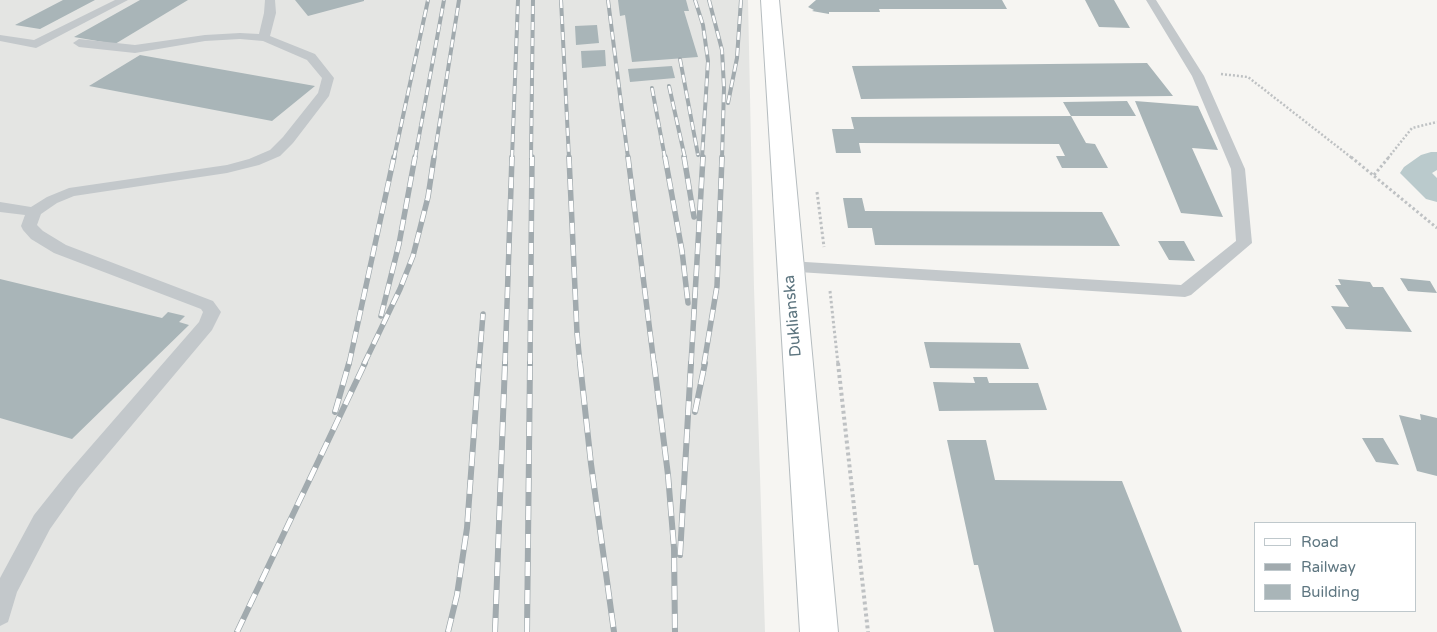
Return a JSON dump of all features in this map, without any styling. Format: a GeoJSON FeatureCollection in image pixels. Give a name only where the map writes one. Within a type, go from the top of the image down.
{"type":"FeatureCollection","features":[{"type":"Feature","properties":{"kind":"street","name":"Duklianska"},"geometry":{"type":"LineString","coordinates":[[770,0],[789,268],[819,632]]}},
{"type":"Feature","properties":{"kind":"lane"},"geometry":{"type":"LineString","coordinates":[[0,38],[36,44],[123,0]]}},
{"type":"Feature","properties":{"kind":"lane"},"geometry":{"type":"LineString","coordinates":[[264,38],[270,13],[270,0]]}},
{"type":"Feature","properties":{"kind":"lane"},"geometry":{"type":"LineString","coordinates":[[789,268],[1186,291],[1244,243],[1238,169],[1198,76],[1151,0]]}},
{"type":"Feature","properties":{"kind":"lane"},"geometry":{"type":"LineString","coordinates":[[0,614],[6,591],[42,522],[72,482],[206,325],[212,312],[207,305],[60,249],[37,235],[29,226],[34,212],[52,200],[69,193],[227,169],[254,162],[275,153],[288,140],[324,94],[328,78],[322,68],[311,58],[264,38],[240,36],[205,38],[135,49],[79,43]]}},
{"type":"Feature","properties":{"kind":"lane"},"geometry":{"type":"LineString","coordinates":[[0,207],[34,212]]}},
{"type":"Feature","properties":{"kind":"path"},"geometry":{"type":"LineString","coordinates":[[1198,76],[1225,74],[1248,77],[1374,175],[1437,228]]}},
{"type":"Feature","properties":{"kind":"path"},"geometry":{"type":"LineString","coordinates":[[1374,175],[1412,128],[1437,122]]}},
{"type":"Feature","properties":{"kind":"path"},"geometry":{"type":"LineString","coordinates":[[816,188],[868,632]]}},
{"type":"Feature","properties":{"kind":"shaded area"},"geometry":{"type":"Polygon","coordinates":[[[0,0],[748,0],[754,288],[765,632],[0,632],[0,0]]]}},
{"type":"Feature","properties":{"kind":"building"},"geometry":{"type":"Polygon","coordinates":[[[63,0],[95,0],[40,29],[15,25],[63,0]]]}},
{"type":"Feature","properties":{"kind":"building"},"geometry":{"type":"Polygon","coordinates":[[[140,0],[188,0],[115,44],[74,37],[140,0]]]}},
{"type":"Feature","properties":{"kind":"building"},"geometry":{"type":"Polygon","coordinates":[[[295,0],[364,0],[364,1],[308,16],[295,0]]]}},
{"type":"Feature","properties":{"kind":"building"},"geometry":{"type":"Polygon","coordinates":[[[618,0],[686,0],[689,11],[684,11],[698,57],[632,62],[625,15],[620,16],[618,0]]]}},
{"type":"Feature","properties":{"kind":"building"},"geometry":{"type":"Polygon","coordinates":[[[816,0],[1002,0],[1007,9],[879,9],[880,12],[829,12],[829,14],[812,11],[814,10],[808,7],[816,0]]]}},
{"type":"Feature","properties":{"kind":"building"},"geometry":{"type":"Polygon","coordinates":[[[1085,0],[1114,0],[1130,28],[1099,27],[1085,0]]]}},
{"type":"Feature","properties":{"kind":"building"},"geometry":{"type":"Polygon","coordinates":[[[597,25],[599,43],[576,45],[575,26],[597,25]]]}},
{"type":"Feature","properties":{"kind":"building"},"geometry":{"type":"Polygon","coordinates":[[[605,50],[606,66],[582,68],[581,51],[605,50]]]}},
{"type":"Feature","properties":{"kind":"building"},"geometry":{"type":"Polygon","coordinates":[[[140,55],[315,86],[272,121],[89,86],[140,55]]]}},
{"type":"Feature","properties":{"kind":"building"},"geometry":{"type":"Polygon","coordinates":[[[1147,63],[1173,96],[861,99],[852,66],[1147,63]]]}},
{"type":"Feature","properties":{"kind":"building"},"geometry":{"type":"Polygon","coordinates":[[[672,66],[675,78],[630,82],[628,69],[672,66]]]}},
{"type":"Feature","properties":{"kind":"building"},"geometry":{"type":"Polygon","coordinates":[[[1127,101],[1136,116],[1071,116],[1063,102],[1127,101]]]}},
{"type":"Feature","properties":{"kind":"building"},"geometry":{"type":"Polygon","coordinates":[[[1135,101],[1198,106],[1218,150],[1192,148],[1223,217],[1181,213],[1135,101]]]}},
{"type":"Feature","properties":{"kind":"building"},"geometry":{"type":"Polygon","coordinates":[[[1071,116],[1086,143],[1095,144],[1108,168],[1062,168],[1056,156],[1065,156],[1059,144],[859,143],[861,153],[836,153],[832,129],[854,129],[851,117],[1071,116]]]}},
{"type":"Feature","properties":{"kind":"building"},"geometry":{"type":"Polygon","coordinates":[[[843,198],[862,198],[865,211],[1102,212],[1120,246],[875,245],[872,228],[848,228],[843,198]]]}},
{"type":"Feature","properties":{"kind":"building"},"geometry":{"type":"Polygon","coordinates":[[[1158,241],[1184,241],[1195,261],[1169,260],[1158,241]]]}},
{"type":"Feature","properties":{"kind":"building"},"geometry":{"type":"Polygon","coordinates":[[[1400,278],[1430,281],[1437,293],[1408,291],[1400,278]]]}},
{"type":"Feature","properties":{"kind":"building"},"geometry":{"type":"Polygon","coordinates":[[[0,279],[162,318],[168,312],[185,316],[179,322],[189,325],[72,439],[0,418],[0,279]]]}},
{"type":"Feature","properties":{"kind":"building"},"geometry":{"type":"Polygon","coordinates":[[[1338,279],[1370,282],[1373,287],[1383,287],[1412,332],[1346,329],[1331,306],[1349,307],[1335,285],[1341,285],[1338,279]]]}},
{"type":"Feature","properties":{"kind":"building"},"geometry":{"type":"Polygon","coordinates":[[[924,342],[1020,343],[1029,369],[930,368],[924,342]]]}},
{"type":"Feature","properties":{"kind":"building"},"geometry":{"type":"Polygon","coordinates":[[[973,377],[987,377],[989,383],[1038,383],[1047,410],[939,411],[933,382],[975,383],[973,377]]]}},
{"type":"Feature","properties":{"kind":"building"},"geometry":{"type":"Polygon","coordinates":[[[1420,414],[1437,418],[1437,476],[1417,471],[1399,415],[1421,420],[1420,414]]]}},
{"type":"Feature","properties":{"kind":"building"},"geometry":{"type":"Polygon","coordinates":[[[1362,438],[1383,438],[1399,465],[1376,462],[1362,438]]]}},
{"type":"Feature","properties":{"kind":"building"},"geometry":{"type":"Polygon","coordinates":[[[947,440],[986,440],[995,480],[1122,481],[1182,632],[994,632],[978,565],[974,565],[947,440]]]}},
{"type":"Feature","properties":{"kind":"waterway"},"geometry":{"type":"LineString","coordinates":[[1437,161],[1431,161],[1414,173],[1437,193]]}},
{"type":"Feature","properties":{"kind":"railway"},"geometry":{"type":"LineString","coordinates":[[394,158],[428,0]]}},
{"type":"Feature","properties":{"kind":"railway"},"geometry":{"type":"LineString","coordinates":[[415,158],[444,0]]}},
{"type":"Feature","properties":{"kind":"railway"},"geometry":{"type":"LineString","coordinates":[[434,158],[459,0]]}},
{"type":"Feature","properties":{"kind":"railway"},"geometry":{"type":"LineString","coordinates":[[512,158],[518,0]]}},
{"type":"Feature","properties":{"kind":"railway"},"geometry":{"type":"LineString","coordinates":[[531,158],[533,0]]}},
{"type":"Feature","properties":{"kind":"railway"},"geometry":{"type":"LineString","coordinates":[[561,0],[569,158]]}},
{"type":"Feature","properties":{"kind":"railway"},"geometry":{"type":"LineString","coordinates":[[608,0],[628,158]]}},
{"type":"Feature","properties":{"kind":"railway"},"geometry":{"type":"LineString","coordinates":[[695,0],[703,25],[708,61],[702,158]]}},
{"type":"Feature","properties":{"kind":"railway"},"geometry":{"type":"LineString","coordinates":[[709,0],[722,50],[724,88],[722,158]]}},
{"type":"Feature","properties":{"kind":"railway"},"geometry":{"type":"LineString","coordinates":[[728,103],[737,58],[741,0]]}},
{"type":"Feature","properties":{"kind":"railway"},"geometry":{"type":"LineString","coordinates":[[680,59],[698,155]]}},
{"type":"Feature","properties":{"kind":"railway"},"geometry":{"type":"LineString","coordinates":[[669,86],[685,158]]}},
{"type":"Feature","properties":{"kind":"railway"},"geometry":{"type":"LineString","coordinates":[[652,88],[665,158]]}},
{"type":"Feature","properties":{"kind":"railway"},"geometry":{"type":"LineString","coordinates":[[349,364],[394,157]]}},
{"type":"Feature","properties":{"kind":"railway"},"geometry":{"type":"LineString","coordinates":[[381,316],[399,244],[415,157]]}},
{"type":"Feature","properties":{"kind":"railway"},"geometry":{"type":"LineString","coordinates":[[364,364],[400,289],[413,256],[428,197],[434,157]]}},
{"type":"Feature","properties":{"kind":"railway"},"geometry":{"type":"LineString","coordinates":[[505,364],[512,157]]}},
{"type":"Feature","properties":{"kind":"railway"},"geometry":{"type":"LineString","coordinates":[[530,364],[532,157]]}},
{"type":"Feature","properties":{"kind":"railway"},"geometry":{"type":"LineString","coordinates":[[569,157],[580,364]]}},
{"type":"Feature","properties":{"kind":"railway"},"geometry":{"type":"LineString","coordinates":[[628,157],[654,364]]}},
{"type":"Feature","properties":{"kind":"railway"},"geometry":{"type":"LineString","coordinates":[[665,157],[682,251],[688,303]]}},
{"type":"Feature","properties":{"kind":"railway"},"geometry":{"type":"LineString","coordinates":[[684,157],[694,217]]}},
{"type":"Feature","properties":{"kind":"railway"},"geometry":{"type":"LineString","coordinates":[[691,364],[703,157]]}},
{"type":"Feature","properties":{"kind":"railway"},"geometry":{"type":"LineString","coordinates":[[704,364],[717,286],[722,157]]}},
{"type":"Feature","properties":{"kind":"railway"},"geometry":{"type":"LineString","coordinates":[[479,364],[483,314]]}},
{"type":"Feature","properties":{"kind":"railway"},"geometry":{"type":"LineString","coordinates":[[335,412],[349,363]]}},
{"type":"Feature","properties":{"kind":"railway"},"geometry":{"type":"LineString","coordinates":[[237,632],[365,363]]}},
{"type":"Feature","properties":{"kind":"railway"},"geometry":{"type":"LineString","coordinates":[[448,632],[457,595],[467,528],[479,363]]}},
{"type":"Feature","properties":{"kind":"railway"},"geometry":{"type":"LineString","coordinates":[[495,632],[505,363]]}},
{"type":"Feature","properties":{"kind":"railway"},"geometry":{"type":"LineString","coordinates":[[527,632],[530,363]]}},
{"type":"Feature","properties":{"kind":"railway"},"geometry":{"type":"LineString","coordinates":[[580,363],[591,464],[614,632]]}},
{"type":"Feature","properties":{"kind":"railway"},"geometry":{"type":"LineString","coordinates":[[654,363],[668,475],[674,548],[675,632]]}},
{"type":"Feature","properties":{"kind":"railway"},"geometry":{"type":"LineString","coordinates":[[680,555],[691,363]]}},
{"type":"Feature","properties":{"kind":"railway"},"geometry":{"type":"LineString","coordinates":[[695,412],[705,363]]}}]}
